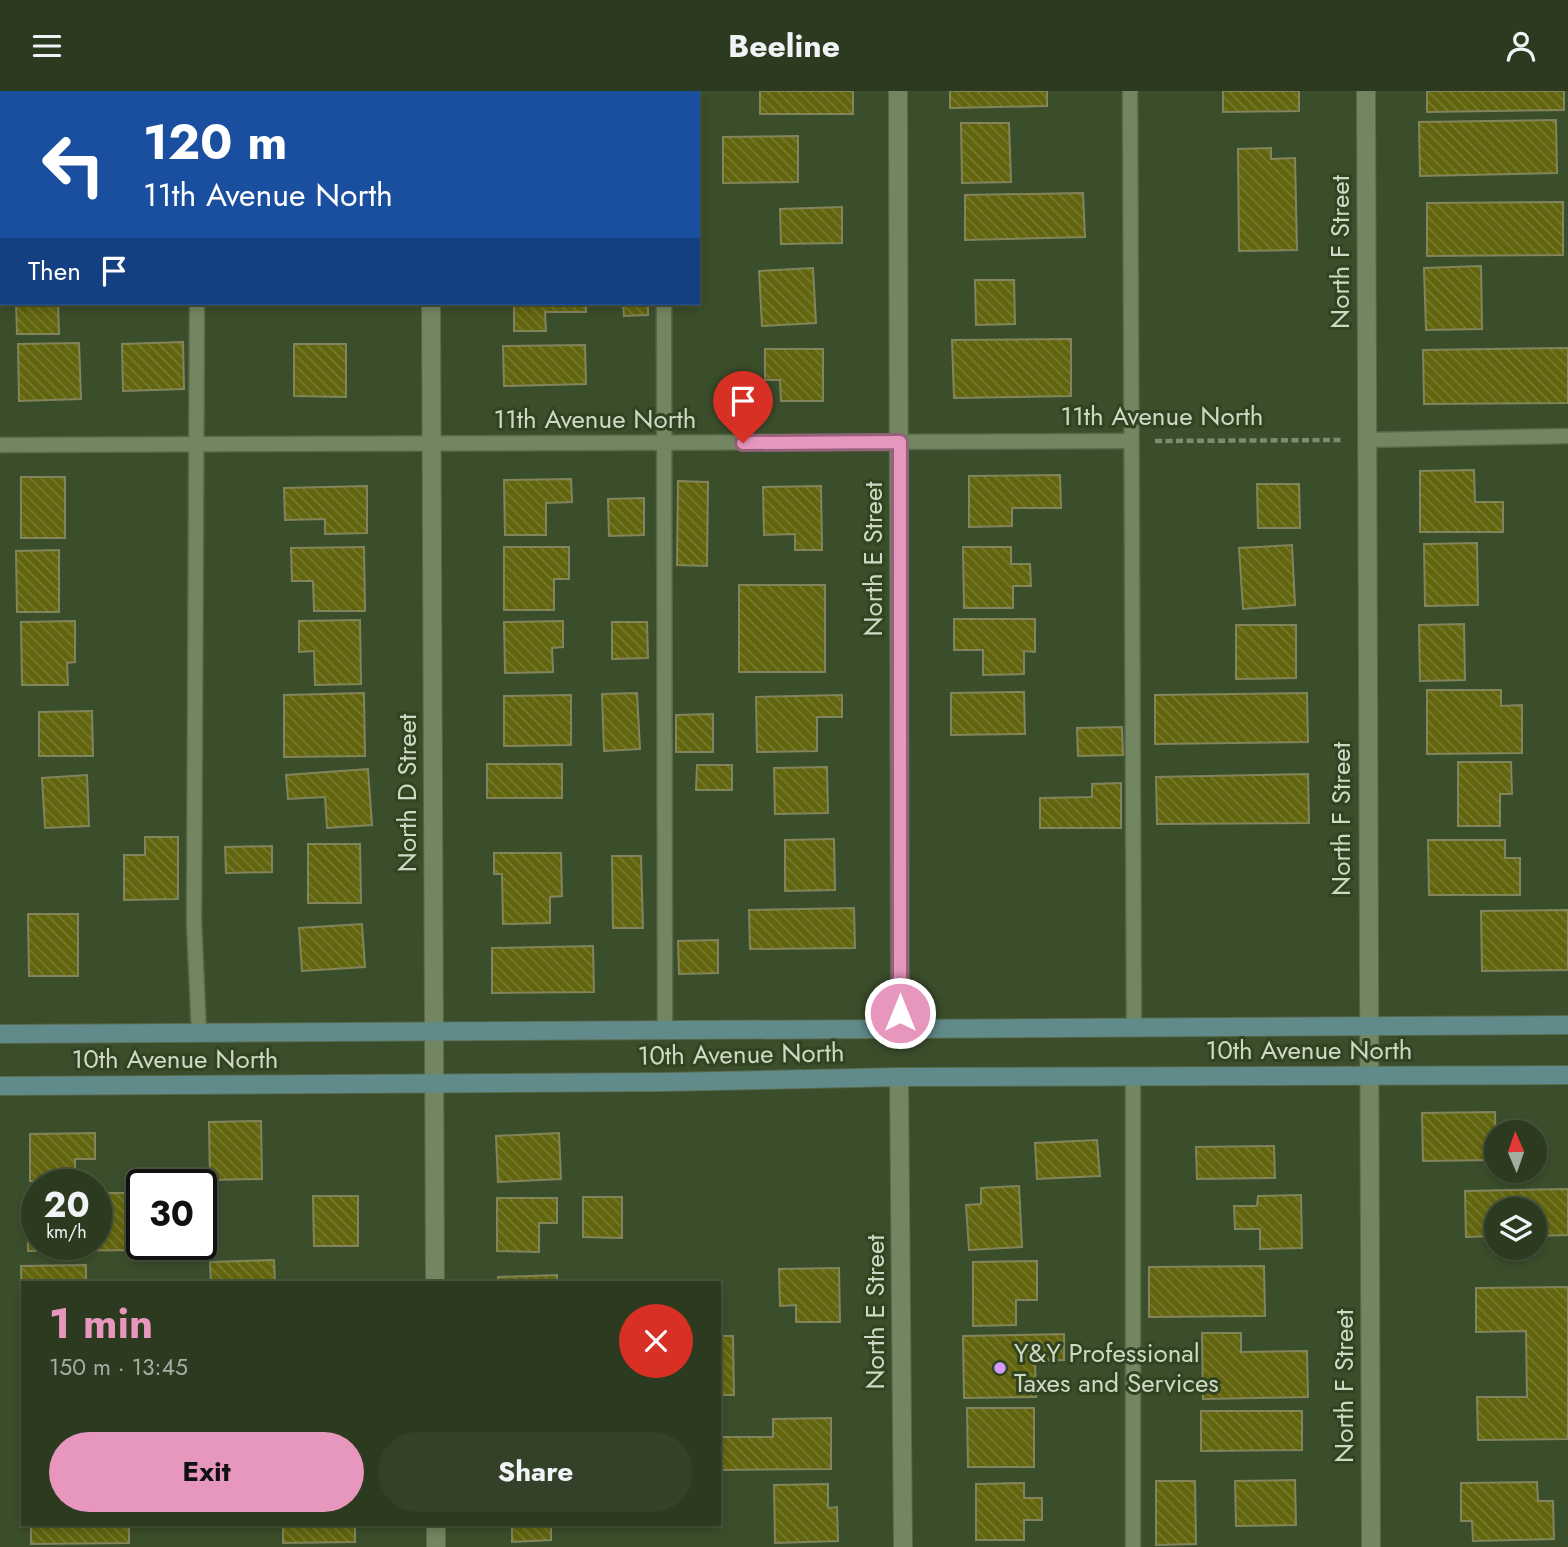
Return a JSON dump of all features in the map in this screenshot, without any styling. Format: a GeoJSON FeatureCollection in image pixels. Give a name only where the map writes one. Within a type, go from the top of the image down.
{"type":"FeatureCollection","features":[{"type":"Feature","properties":{"kind":"main road","name":"10th Avenue North"},"geometry":{"type":"LineString","coordinates":[[0,1034],[1568,1025]]}},
{"type":"Feature","properties":{"kind":"main road","name":"10th Avenue North"},"geometry":{"type":"LineString","coordinates":[[0,1086],[665,1082],[899,1077],[1568,1075]]}},
{"type":"Feature","properties":{"kind":"street","name":"North E Street"},"geometry":{"type":"LineString","coordinates":[[898,91],[900,1028]]}},
{"type":"Feature","properties":{"kind":"street","name":"North F Street"},"geometry":{"type":"LineString","coordinates":[[1366,91],[1371,1547]]}},
{"type":"Feature","properties":{"kind":"street","name":"North D Street"},"geometry":{"type":"LineString","coordinates":[[431,305],[435,1281]]}},
{"type":"Feature","properties":{"kind":"street","name":"North E Street"},"geometry":{"type":"LineString","coordinates":[[899,1077],[903,1547]]}},
{"type":"Feature","properties":{"kind":"street"},"geometry":{"type":"LineString","coordinates":[[436,1526],[436,1547]]}},
{"type":"Feature","properties":{"kind":"lane"},"geometry":{"type":"LineString","coordinates":[[1130,91],[1134,1027]]}},
{"type":"Feature","properties":{"kind":"lane"},"geometry":{"type":"LineString","coordinates":[[197,305],[194,922],[199,1033]]}},
{"type":"Feature","properties":{"kind":"lane"},"geometry":{"type":"LineString","coordinates":[[664,305],[665,1031]]}},
{"type":"Feature","properties":{"kind":"lane"},"geometry":{"type":"LineString","coordinates":[[1367,440],[1568,436]]}},
{"type":"Feature","properties":{"kind":"lane","name":"11th Avenue North"},"geometry":{"type":"LineString","coordinates":[[0,446],[1131,441]]}},
{"type":"Feature","properties":{"kind":"lane"},"geometry":{"type":"LineString","coordinates":[[1133,1077],[1133,1547]]}},
{"type":"Feature","properties":{"kind":"path","name":"11th Avenue North"},"geometry":{"type":"LineString","coordinates":[[1131,441],[1367,440]]}},
{"type":"Feature","properties":{"kind":"building"},"geometry":{"type":"Polygon","coordinates":[[[760,91],[853,91],[853,114],[760,114],[760,91]]]}},
{"type":"Feature","properties":{"kind":"building"},"geometry":{"type":"Polygon","coordinates":[[[950,91],[1047,91],[1047,106],[950,108],[950,91]]]}},
{"type":"Feature","properties":{"kind":"building"},"geometry":{"type":"Polygon","coordinates":[[[1223,91],[1299,91],[1299,111],[1223,112],[1223,91]]]}},
{"type":"Feature","properties":{"kind":"building"},"geometry":{"type":"Polygon","coordinates":[[[1427,91],[1564,91],[1564,110],[1427,112],[1427,91]]]}},
{"type":"Feature","properties":{"kind":"building"},"geometry":{"type":"Polygon","coordinates":[[[1556,120],[1557,173],[1420,176],[1419,122],[1556,120]]]}},
{"type":"Feature","properties":{"kind":"building"},"geometry":{"type":"Polygon","coordinates":[[[961,123],[1009,123],[1011,182],[962,183],[961,123]]]}},
{"type":"Feature","properties":{"kind":"building"},"geometry":{"type":"Polygon","coordinates":[[[798,136],[798,182],[723,183],[723,137],[798,136]]]}},
{"type":"Feature","properties":{"kind":"building"},"geometry":{"type":"Polygon","coordinates":[[[1271,148],[1271,159],[1295,158],[1297,250],[1239,251],[1238,149],[1271,148]]]}},
{"type":"Feature","properties":{"kind":"building"},"geometry":{"type":"Polygon","coordinates":[[[1083,193],[1085,237],[965,240],[965,195],[1083,193]]]}},
{"type":"Feature","properties":{"kind":"building"},"geometry":{"type":"Polygon","coordinates":[[[1563,202],[1563,255],[1427,256],[1427,203],[1563,202]]]}},
{"type":"Feature","properties":{"kind":"building"},"geometry":{"type":"Polygon","coordinates":[[[842,207],[842,243],[781,244],[780,209],[842,207]]]}},
{"type":"Feature","properties":{"kind":"building"},"geometry":{"type":"Polygon","coordinates":[[[1481,266],[1482,329],[1426,330],[1424,268],[1481,266]]]}},
{"type":"Feature","properties":{"kind":"building"},"geometry":{"type":"Polygon","coordinates":[[[813,268],[816,323],[762,326],[759,271],[813,268]]]}},
{"type":"Feature","properties":{"kind":"building"},"geometry":{"type":"Polygon","coordinates":[[[975,280],[1014,280],[1015,324],[976,325],[975,280]]]}},
{"type":"Feature","properties":{"kind":"building"},"geometry":{"type":"Polygon","coordinates":[[[16,305],[58,305],[59,334],[17,334],[16,305]]]}},
{"type":"Feature","properties":{"kind":"building"},"geometry":{"type":"Polygon","coordinates":[[[514,305],[586,305],[586,312],[545,312],[546,331],[514,331],[514,305]]]}},
{"type":"Feature","properties":{"kind":"building"},"geometry":{"type":"Polygon","coordinates":[[[623,305],[648,305],[648,315],[624,316],[623,305]]]}},
{"type":"Feature","properties":{"kind":"building"},"geometry":{"type":"Polygon","coordinates":[[[1071,339],[1071,396],[954,398],[952,340],[1071,339]]]}},
{"type":"Feature","properties":{"kind":"building"},"geometry":{"type":"Polygon","coordinates":[[[183,342],[184,389],[123,391],[122,344],[183,342]]]}},
{"type":"Feature","properties":{"kind":"building"},"geometry":{"type":"Polygon","coordinates":[[[79,343],[81,399],[19,401],[18,344],[79,343]]]}},
{"type":"Feature","properties":{"kind":"building"},"geometry":{"type":"Polygon","coordinates":[[[294,344],[346,344],[346,397],[294,396],[294,344]]]}},
{"type":"Feature","properties":{"kind":"building"},"geometry":{"type":"Polygon","coordinates":[[[585,345],[586,384],[504,386],[503,346],[585,345]]]}},
{"type":"Feature","properties":{"kind":"building"},"geometry":{"type":"Polygon","coordinates":[[[1568,348],[1568,403],[1424,404],[1423,350],[1568,348]]]}},
{"type":"Feature","properties":{"kind":"building"},"geometry":{"type":"Polygon","coordinates":[[[765,349],[823,349],[823,401],[781,401],[780,380],[765,380],[765,349]]]}},
{"type":"Feature","properties":{"kind":"building"},"geometry":{"type":"Polygon","coordinates":[[[1474,470],[1475,502],[1503,502],[1503,532],[1420,532],[1420,471],[1474,470]]]}},
{"type":"Feature","properties":{"kind":"building"},"geometry":{"type":"Polygon","coordinates":[[[1060,475],[1061,508],[1012,508],[1012,526],[969,527],[969,476],[1060,475]]]}},
{"type":"Feature","properties":{"kind":"building"},"geometry":{"type":"Polygon","coordinates":[[[21,477],[65,477],[65,538],[21,538],[21,477]]]}},
{"type":"Feature","properties":{"kind":"building"},"geometry":{"type":"Polygon","coordinates":[[[571,479],[572,502],[546,503],[546,535],[505,535],[504,480],[571,479]]]}},
{"type":"Feature","properties":{"kind":"building"},"geometry":{"type":"Polygon","coordinates":[[[678,481],[708,482],[707,566],[677,565],[678,481]]]}},
{"type":"Feature","properties":{"kind":"building"},"geometry":{"type":"Polygon","coordinates":[[[1257,484],[1299,484],[1300,528],[1258,528],[1257,484]]]}},
{"type":"Feature","properties":{"kind":"building"},"geometry":{"type":"Polygon","coordinates":[[[367,486],[367,533],[325,534],[325,519],[285,520],[284,488],[367,486]]]}},
{"type":"Feature","properties":{"kind":"building"},"geometry":{"type":"Polygon","coordinates":[[[821,486],[822,550],[795,550],[795,534],[764,535],[763,487],[821,486]]]}},
{"type":"Feature","properties":{"kind":"building"},"geometry":{"type":"Polygon","coordinates":[[[644,498],[644,535],[609,536],[608,499],[644,498]]]}},
{"type":"Feature","properties":{"kind":"building"},"geometry":{"type":"Polygon","coordinates":[[[1477,543],[1478,605],[1425,606],[1424,544],[1477,543]]]}},
{"type":"Feature","properties":{"kind":"building"},"geometry":{"type":"Polygon","coordinates":[[[1292,545],[1295,605],[1243,609],[1239,548],[1292,545]]]}},
{"type":"Feature","properties":{"kind":"building"},"geometry":{"type":"Polygon","coordinates":[[[364,547],[365,611],[314,611],[313,581],[292,581],[291,548],[364,547]]]}},
{"type":"Feature","properties":{"kind":"building"},"geometry":{"type":"Polygon","coordinates":[[[504,547],[569,547],[569,579],[554,579],[554,610],[504,610],[504,547]]]}},
{"type":"Feature","properties":{"kind":"building"},"geometry":{"type":"Polygon","coordinates":[[[963,547],[1011,547],[1011,564],[1030,564],[1031,586],[1013,586],[1013,608],[964,608],[963,547]]]}},
{"type":"Feature","properties":{"kind":"building"},"geometry":{"type":"Polygon","coordinates":[[[59,550],[59,612],[17,612],[16,551],[59,550]]]}},
{"type":"Feature","properties":{"kind":"building"},"geometry":{"type":"Polygon","coordinates":[[[739,585],[825,585],[825,672],[739,672],[739,585]]]}},
{"type":"Feature","properties":{"kind":"building"},"geometry":{"type":"Polygon","coordinates":[[[954,619],[1035,619],[1035,652],[1024,651],[1024,674],[983,675],[983,650],[954,650],[954,619]]]}},
{"type":"Feature","properties":{"kind":"building"},"geometry":{"type":"Polygon","coordinates":[[[360,620],[361,684],[315,685],[314,651],[299,652],[299,621],[360,620]]]}},
{"type":"Feature","properties":{"kind":"building"},"geometry":{"type":"Polygon","coordinates":[[[75,621],[75,662],[67,663],[68,685],[22,685],[21,622],[75,621]]]}},
{"type":"Feature","properties":{"kind":"building"},"geometry":{"type":"Polygon","coordinates":[[[563,621],[563,647],[552,648],[553,672],[505,673],[504,622],[563,621]]]}},
{"type":"Feature","properties":{"kind":"building"},"geometry":{"type":"Polygon","coordinates":[[[612,622],[647,622],[648,658],[612,659],[612,622]]]}},
{"type":"Feature","properties":{"kind":"building"},"geometry":{"type":"Polygon","coordinates":[[[1464,624],[1465,680],[1420,681],[1419,625],[1464,624]]]}},
{"type":"Feature","properties":{"kind":"building"},"geometry":{"type":"Polygon","coordinates":[[[1236,625],[1296,625],[1296,678],[1236,679],[1236,625]]]}},
{"type":"Feature","properties":{"kind":"building"},"geometry":{"type":"Polygon","coordinates":[[[1427,690],[1501,690],[1501,706],[1522,705],[1522,753],[1427,754],[1427,690]]]}},
{"type":"Feature","properties":{"kind":"building"},"geometry":{"type":"Polygon","coordinates":[[[1024,692],[1025,734],[951,735],[951,693],[1024,692]]]}},
{"type":"Feature","properties":{"kind":"building"},"geometry":{"type":"Polygon","coordinates":[[[364,693],[365,756],[284,757],[284,695],[364,693]]]}},
{"type":"Feature","properties":{"kind":"building"},"geometry":{"type":"Polygon","coordinates":[[[637,693],[640,749],[604,751],[602,694],[637,693]]]}},
{"type":"Feature","properties":{"kind":"building"},"geometry":{"type":"Polygon","coordinates":[[[1307,693],[1308,742],[1155,744],[1155,695],[1307,693]]]}},
{"type":"Feature","properties":{"kind":"building"},"geometry":{"type":"Polygon","coordinates":[[[571,695],[571,745],[504,746],[504,696],[571,695]]]}},
{"type":"Feature","properties":{"kind":"building"},"geometry":{"type":"Polygon","coordinates":[[[842,695],[842,717],[817,717],[817,751],[757,752],[756,697],[842,695]]]}},
{"type":"Feature","properties":{"kind":"building"},"geometry":{"type":"Polygon","coordinates":[[[92,711],[93,756],[39,756],[39,712],[92,711]]]}},
{"type":"Feature","properties":{"kind":"building"},"geometry":{"type":"Polygon","coordinates":[[[713,714],[713,752],[676,752],[676,715],[713,714]]]}},
{"type":"Feature","properties":{"kind":"building"},"geometry":{"type":"Polygon","coordinates":[[[1122,727],[1123,755],[1078,756],[1077,728],[1122,727]]]}},
{"type":"Feature","properties":{"kind":"building"},"geometry":{"type":"Polygon","coordinates":[[[1458,762],[1511,762],[1512,794],[1500,794],[1500,826],[1458,826],[1458,762]]]}},
{"type":"Feature","properties":{"kind":"building"},"geometry":{"type":"Polygon","coordinates":[[[487,764],[562,764],[562,798],[487,798],[487,764]]]}},
{"type":"Feature","properties":{"kind":"building"},"geometry":{"type":"Polygon","coordinates":[[[697,765],[732,765],[732,790],[696,790],[697,765]]]}},
{"type":"Feature","properties":{"kind":"building"},"geometry":{"type":"Polygon","coordinates":[[[827,767],[828,813],[775,814],[774,768],[827,767]]]}},
{"type":"Feature","properties":{"kind":"building"},"geometry":{"type":"Polygon","coordinates":[[[368,769],[372,825],[327,828],[325,797],[288,799],[286,775],[368,769]]]}},
{"type":"Feature","properties":{"kind":"building"},"geometry":{"type":"Polygon","coordinates":[[[1308,774],[1309,823],[1157,824],[1156,777],[1308,774]]]}},
{"type":"Feature","properties":{"kind":"building"},"geometry":{"type":"Polygon","coordinates":[[[87,775],[89,826],[45,828],[42,778],[87,775]]]}},
{"type":"Feature","properties":{"kind":"building"},"geometry":{"type":"Polygon","coordinates":[[[1121,783],[1121,828],[1040,828],[1040,798],[1092,797],[1092,784],[1121,783]]]}},
{"type":"Feature","properties":{"kind":"building"},"geometry":{"type":"Polygon","coordinates":[[[145,837],[178,837],[178,899],[124,900],[124,855],[145,855],[145,837]]]}},
{"type":"Feature","properties":{"kind":"building"},"geometry":{"type":"Polygon","coordinates":[[[834,839],[835,890],[785,891],[785,840],[834,839]]]}},
{"type":"Feature","properties":{"kind":"building"},"geometry":{"type":"Polygon","coordinates":[[[1428,840],[1505,840],[1505,858],[1520,858],[1520,895],[1429,895],[1428,840]]]}},
{"type":"Feature","properties":{"kind":"building"},"geometry":{"type":"Polygon","coordinates":[[[308,844],[360,844],[361,903],[308,903],[308,844]]]}},
{"type":"Feature","properties":{"kind":"building"},"geometry":{"type":"Polygon","coordinates":[[[272,846],[272,872],[226,873],[225,847],[272,846]]]}},
{"type":"Feature","properties":{"kind":"building"},"geometry":{"type":"Polygon","coordinates":[[[494,853],[561,853],[562,896],[550,897],[550,923],[503,924],[502,874],[494,874],[494,853]]]}},
{"type":"Feature","properties":{"kind":"building"},"geometry":{"type":"Polygon","coordinates":[[[612,856],[641,856],[643,928],[613,928],[612,856]]]}},
{"type":"Feature","properties":{"kind":"building"},"geometry":{"type":"Polygon","coordinates":[[[854,908],[855,948],[750,949],[749,910],[854,908]]]}},
{"type":"Feature","properties":{"kind":"building"},"geometry":{"type":"Polygon","coordinates":[[[1568,910],[1568,970],[1482,971],[1481,911],[1568,910]]]}},
{"type":"Feature","properties":{"kind":"building"},"geometry":{"type":"Polygon","coordinates":[[[28,914],[78,914],[78,976],[29,976],[28,914]]]}},
{"type":"Feature","properties":{"kind":"building"},"geometry":{"type":"Polygon","coordinates":[[[362,924],[365,967],[302,971],[299,928],[362,924]]]}},
{"type":"Feature","properties":{"kind":"building"},"geometry":{"type":"Polygon","coordinates":[[[718,940],[718,973],[679,974],[678,941],[718,940]]]}},
{"type":"Feature","properties":{"kind":"building"},"geometry":{"type":"Polygon","coordinates":[[[593,946],[594,992],[492,993],[492,948],[593,946]]]}},
{"type":"Feature","properties":{"kind":"building"},"geometry":{"type":"Polygon","coordinates":[[[1495,1112],[1495,1120],[1484,1120],[1484,1160],[1423,1161],[1422,1113],[1495,1112]]]}},
{"type":"Feature","properties":{"kind":"building"},"geometry":{"type":"Polygon","coordinates":[[[261,1121],[262,1179],[217,1180],[217,1169],[210,1169],[209,1122],[261,1121]]]}},
{"type":"Feature","properties":{"kind":"building"},"geometry":{"type":"Polygon","coordinates":[[[95,1133],[95,1159],[75,1159],[75,1169],[30,1169],[30,1134],[95,1133]]]}},
{"type":"Feature","properties":{"kind":"building"},"geometry":{"type":"Polygon","coordinates":[[[559,1133],[561,1179],[498,1182],[496,1136],[559,1133]]]}},
{"type":"Feature","properties":{"kind":"building"},"geometry":{"type":"Polygon","coordinates":[[[1097,1140],[1100,1176],[1037,1179],[1035,1143],[1097,1140]]]}},
{"type":"Feature","properties":{"kind":"building"},"geometry":{"type":"Polygon","coordinates":[[[1274,1146],[1275,1178],[1197,1179],[1196,1147],[1274,1146]]]}},
{"type":"Feature","properties":{"kind":"building"},"geometry":{"type":"Polygon","coordinates":[[[1019,1186],[1022,1247],[969,1250],[966,1205],[981,1204],[981,1188],[1019,1186]]]}},
{"type":"Feature","properties":{"kind":"building"},"geometry":{"type":"Polygon","coordinates":[[[1568,1189],[1568,1235],[1547,1236],[1547,1197],[1484,1197],[1484,1236],[1466,1237],[1465,1191],[1568,1189]]]}},
{"type":"Feature","properties":{"kind":"building"},"geometry":{"type":"Polygon","coordinates":[[[112,1193],[126,1193],[126,1250],[112,1250],[112,1193]]]}},
{"type":"Feature","properties":{"kind":"building"},"geometry":{"type":"Polygon","coordinates":[[[1301,1195],[1302,1248],[1260,1249],[1260,1229],[1235,1229],[1234,1206],[1257,1206],[1258,1196],[1301,1195]]]}},
{"type":"Feature","properties":{"kind":"building"},"geometry":{"type":"Polygon","coordinates":[[[313,1196],[358,1196],[358,1246],[314,1246],[313,1196]]]}},
{"type":"Feature","properties":{"kind":"building"},"geometry":{"type":"Polygon","coordinates":[[[583,1197],[622,1197],[622,1238],[583,1237],[583,1197]]]}},
{"type":"Feature","properties":{"kind":"building"},"geometry":{"type":"Polygon","coordinates":[[[497,1198],[557,1198],[557,1223],[539,1223],[539,1252],[497,1251],[497,1198]]]}},
{"type":"Feature","properties":{"kind":"building"},"geometry":{"type":"Polygon","coordinates":[[[274,1260],[275,1281],[211,1281],[210,1262],[274,1260]]]}},
{"type":"Feature","properties":{"kind":"building"},"geometry":{"type":"Polygon","coordinates":[[[1037,1261],[1037,1300],[1016,1300],[1016,1325],[973,1326],[973,1262],[1037,1261]]]}},
{"type":"Feature","properties":{"kind":"building"},"geometry":{"type":"Polygon","coordinates":[[[86,1265],[86,1281],[21,1281],[21,1266],[86,1265]]]}},
{"type":"Feature","properties":{"kind":"building"},"geometry":{"type":"Polygon","coordinates":[[[1264,1266],[1265,1316],[1149,1317],[1149,1267],[1264,1266]]]}},
{"type":"Feature","properties":{"kind":"building"},"geometry":{"type":"Polygon","coordinates":[[[839,1268],[840,1322],[796,1322],[796,1305],[780,1306],[779,1269],[839,1268]]]}},
{"type":"Feature","properties":{"kind":"building"},"geometry":{"type":"Polygon","coordinates":[[[557,1275],[557,1281],[498,1281],[498,1277],[557,1275]]]}},
{"type":"Feature","properties":{"kind":"building"},"geometry":{"type":"Polygon","coordinates":[[[1568,1287],[1568,1439],[1478,1440],[1477,1397],[1527,1397],[1526,1331],[1476,1332],[1476,1288],[1568,1287]]]}},
{"type":"Feature","properties":{"kind":"building"},"geometry":{"type":"Polygon","coordinates":[[[1202,1333],[1241,1333],[1241,1352],[1307,1351],[1308,1397],[1203,1399],[1202,1333]]]}},
{"type":"Feature","properties":{"kind":"building"},"geometry":{"type":"Polygon","coordinates":[[[1064,1334],[1064,1360],[1035,1361],[1036,1397],[964,1398],[963,1336],[1064,1334]]]}},
{"type":"Feature","properties":{"kind":"building"},"geometry":{"type":"Polygon","coordinates":[[[721,1336],[733,1336],[734,1395],[721,1395],[721,1336]]]}},
{"type":"Feature","properties":{"kind":"building"},"geometry":{"type":"Polygon","coordinates":[[[967,1408],[1034,1408],[1034,1467],[968,1467],[967,1408]]]}},
{"type":"Feature","properties":{"kind":"building"},"geometry":{"type":"Polygon","coordinates":[[[1201,1411],[1302,1411],[1302,1450],[1201,1451],[1201,1411]]]}},
{"type":"Feature","properties":{"kind":"building"},"geometry":{"type":"Polygon","coordinates":[[[831,1418],[831,1469],[721,1470],[721,1437],[773,1437],[773,1419],[831,1418]]]}},
{"type":"Feature","properties":{"kind":"building"},"geometry":{"type":"Polygon","coordinates":[[[1295,1480],[1296,1525],[1236,1526],[1235,1481],[1295,1480]]]}},
{"type":"Feature","properties":{"kind":"building"},"geometry":{"type":"Polygon","coordinates":[[[1156,1481],[1195,1481],[1196,1544],[1156,1545],[1156,1481]]]}},
{"type":"Feature","properties":{"kind":"building"},"geometry":{"type":"Polygon","coordinates":[[[1537,1482],[1538,1501],[1553,1501],[1554,1539],[1473,1541],[1472,1521],[1461,1521],[1461,1483],[1537,1482]]]}},
{"type":"Feature","properties":{"kind":"building"},"geometry":{"type":"Polygon","coordinates":[[[1024,1483],[1024,1498],[1042,1498],[1042,1520],[1024,1520],[1024,1540],[976,1540],[976,1484],[1024,1483]]]}},
{"type":"Feature","properties":{"kind":"building"},"geometry":{"type":"Polygon","coordinates":[[[828,1484],[828,1508],[837,1507],[838,1541],[775,1543],[774,1485],[828,1484]]]}},
{"type":"Feature","properties":{"kind":"building"},"geometry":{"type":"Polygon","coordinates":[[[31,1526],[129,1526],[129,1543],[31,1544],[31,1526]]]}},
{"type":"Feature","properties":{"kind":"building"},"geometry":{"type":"Polygon","coordinates":[[[283,1526],[355,1526],[355,1542],[283,1543],[283,1526]]]}},
{"type":"Feature","properties":{"kind":"building"},"geometry":{"type":"Polygon","coordinates":[[[512,1526],[551,1526],[551,1540],[512,1542],[512,1526]]]}},
{"type":"Feature","properties":{"kind":"place","name":"Y&Y Professional Taxes and Services"},"geometry":{"type":"Point","coordinates":[1000,1368]}},
{"type":"Feature","properties":{"kind":"route"},"geometry":{"type":"LineString","coordinates":[[743,443],[900,442],[900,1013]]}}]}
